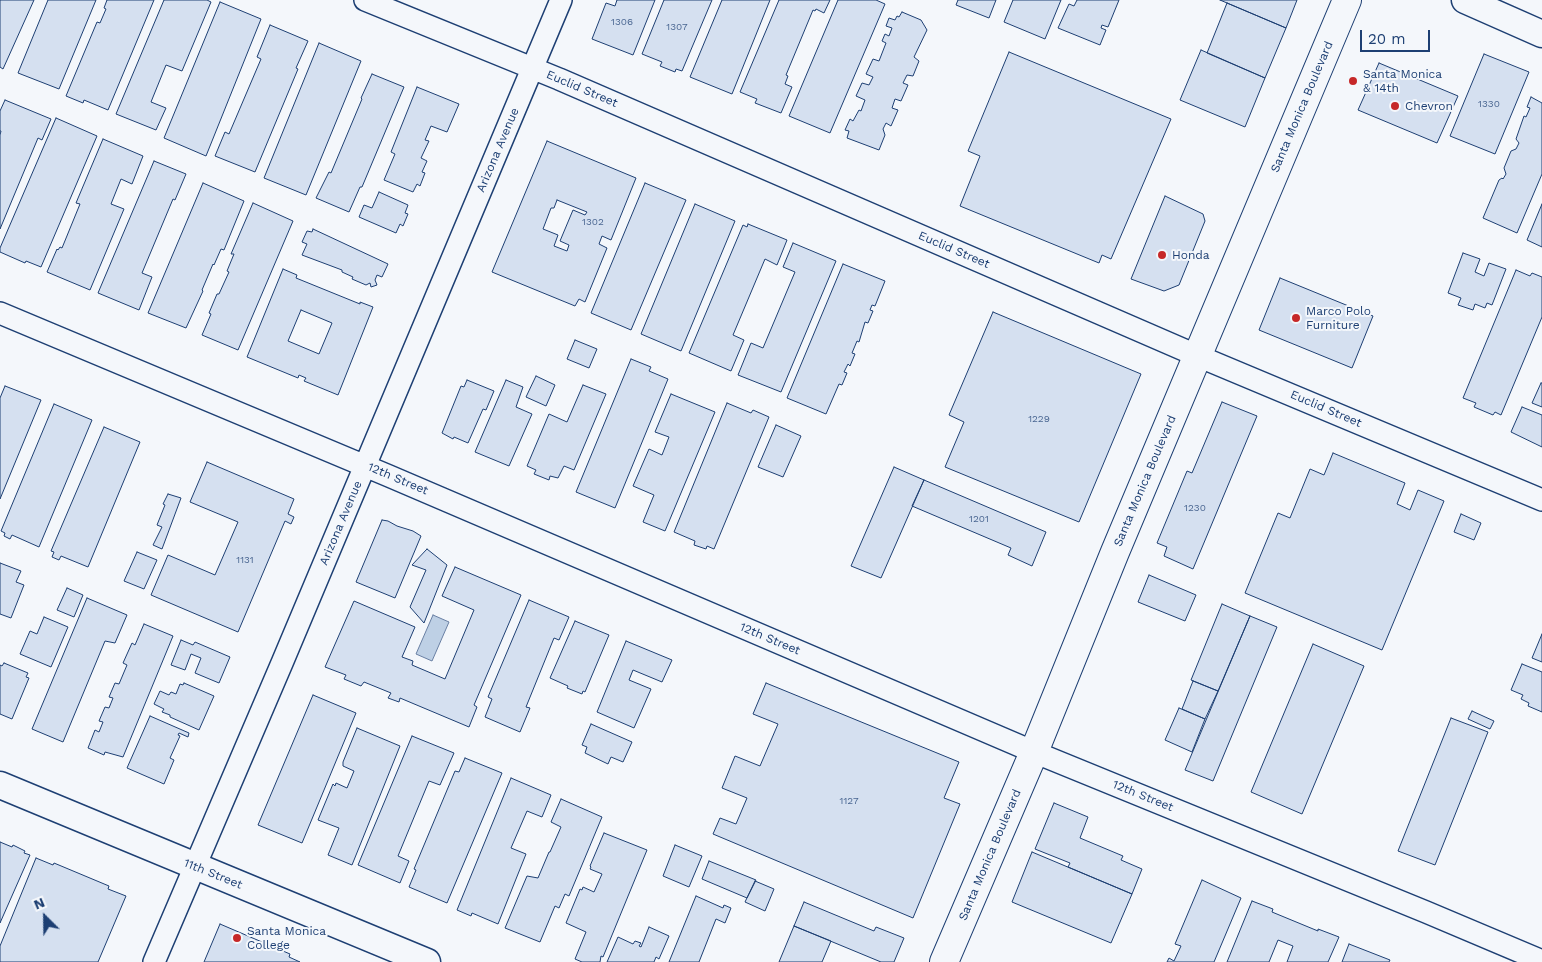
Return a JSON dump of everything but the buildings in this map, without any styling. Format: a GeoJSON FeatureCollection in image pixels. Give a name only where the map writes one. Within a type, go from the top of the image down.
{"type":"FeatureCollection","features":[{"type":"Feature","properties":{"kind":"main road","name":"Santa Monica Boulevard"},"geometry":{"type":"LineString","coordinates":[[944,962],[1034,752],[1115,552],[1347,0]]}},
{"type":"Feature","properties":{"kind":"street","name":"Euclid Street"},"geometry":{"type":"LineString","coordinates":[[365,0],[533,68],[1198,356],[1542,500]]}},
{"type":"Feature","properties":{"kind":"street","name":"Arizona Avenue"},"geometry":{"type":"LineString","coordinates":[[154,962],[561,0]]}},
{"type":"Feature","properties":{"kind":"street"},"geometry":{"type":"LineString","coordinates":[[1465,0],[1542,34]]}},
{"type":"Feature","properties":{"kind":"street","name":"12th Street"},"geometry":{"type":"LineString","coordinates":[[0,313],[365,465],[1034,752],[1542,961]]}},
{"type":"Feature","properties":{"kind":"street","name":"11th Street"},"geometry":{"type":"LineString","coordinates":[[0,785],[427,962]]}},
{"type":"Feature","properties":{"kind":"water"},"geometry":{"type":"Polygon","coordinates":[[[433,615],[449,622],[432,661],[416,654],[433,615]]]}},
{"type":"Feature","properties":{"kind":"place","name":"Santa Monica & 14th"},"geometry":{"type":"Point","coordinates":[1353,81]}},
{"type":"Feature","properties":{"kind":"place","name":"Chevron"},"geometry":{"type":"Point","coordinates":[1395,106]}},
{"type":"Feature","properties":{"kind":"place","name":"Honda"},"geometry":{"type":"Point","coordinates":[1162,255]}},
{"type":"Feature","properties":{"kind":"place","name":"Marco Polo Furniture"},"geometry":{"type":"Point","coordinates":[1296,318]}},
{"type":"Feature","properties":{"kind":"place","name":"Santa Monica College"},"geometry":{"type":"Point","coordinates":[237,938]}}]}
